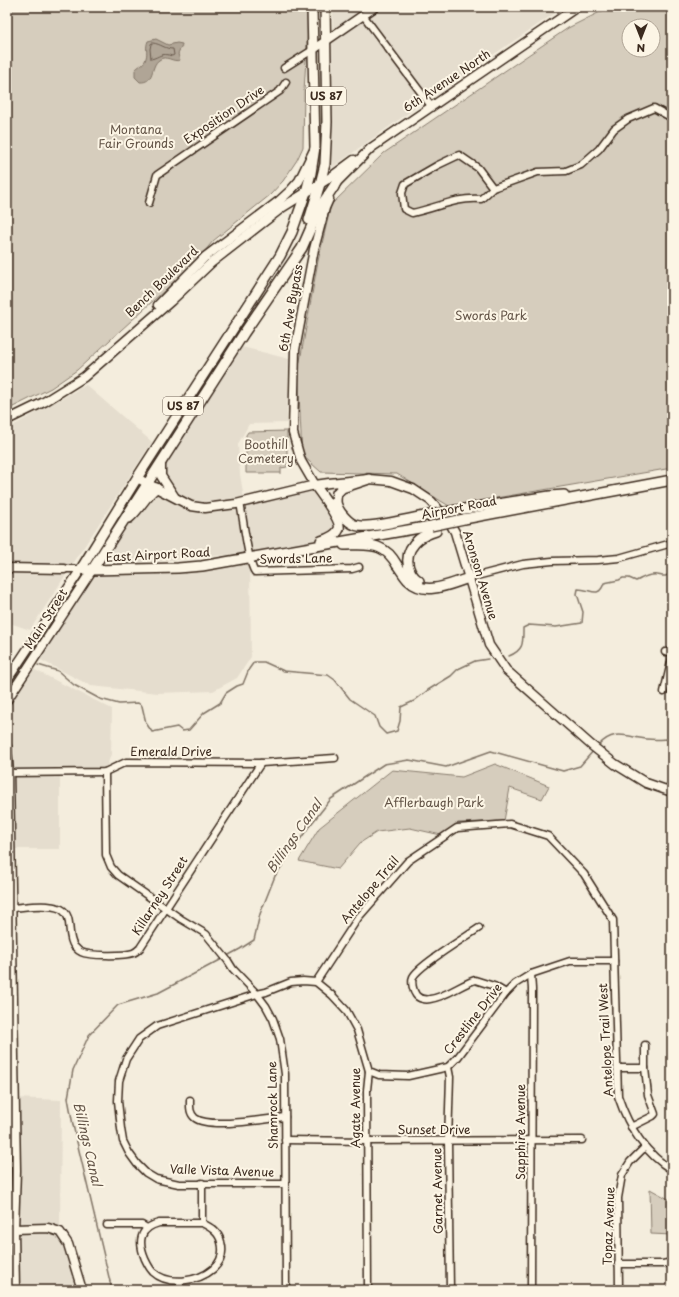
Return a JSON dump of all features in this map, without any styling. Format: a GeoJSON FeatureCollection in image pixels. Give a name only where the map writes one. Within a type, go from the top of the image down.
{"type":"FeatureCollection","features":[{"type":"Feature","properties":{"kind":"highway","name":"US 87"},"geometry":{"type":"LineString","coordinates":[[81,569],[137,478],[286,245],[297,219],[311,173],[315,147],[312,7]]}},
{"type":"Feature","properties":{"kind":"highway","name":"US 87"},"geometry":{"type":"LineString","coordinates":[[92,570],[244,333],[294,258],[304,233],[325,164],[327,122],[325,7]]}},
{"type":"Feature","properties":{"kind":"highway"},"geometry":{"type":"LineString","coordinates":[[294,258],[302,248],[320,207],[336,183]]}},
{"type":"Feature","properties":{"kind":"highway"},"geometry":{"type":"LineString","coordinates":[[369,479],[342,488],[337,493],[335,504],[349,522],[356,526],[371,526],[458,510],[550,496],[596,494]]}},
{"type":"Feature","properties":{"kind":"highway","name":"Airport Road"},"geometry":{"type":"LineString","coordinates":[[250,559],[323,545],[434,528],[464,519],[672,480]]}},
{"type":"Feature","properties":{"kind":"highway"},"geometry":{"type":"LineString","coordinates":[[303,549],[330,538],[338,530],[338,522],[335,515],[315,485]]}},
{"type":"Feature","properties":{"kind":"highway"},"geometry":{"type":"LineString","coordinates":[[123,522],[138,510],[151,491],[156,488]]}},
{"type":"Feature","properties":{"kind":"highway"},"geometry":{"type":"LineString","coordinates":[[434,528],[418,540],[409,550],[407,561],[409,570],[415,578],[422,584],[435,588]]}},
{"type":"Feature","properties":{"kind":"highway"},"geometry":{"type":"LineString","coordinates":[[323,545],[367,545],[381,548],[388,553],[408,580],[423,588],[435,588],[469,578]]}},
{"type":"Feature","properties":{"kind":"highway","name":"East Airport Road"},"geometry":{"type":"LineString","coordinates":[[92,570],[178,568],[250,559]]}},
{"type":"Feature","properties":{"kind":"highway"},"geometry":{"type":"LineString","coordinates":[[81,569],[92,570]]}},
{"type":"Feature","properties":{"kind":"main road"},"geometry":{"type":"LineString","coordinates":[[314,49],[375,7]]}},
{"type":"Feature","properties":{"kind":"main road","name":"6th Avenue North"},"geometry":{"type":"LineString","coordinates":[[336,183],[371,148],[577,7]]}},
{"type":"Feature","properties":{"kind":"main road","name":"Bench Boulevard"},"geometry":{"type":"LineString","coordinates":[[7,415],[52,392],[87,367],[164,300],[205,257],[279,201],[299,181],[315,147]]}},
{"type":"Feature","properties":{"kind":"main road"},"geometry":{"type":"LineString","coordinates":[[7,420],[44,402],[84,376],[171,301],[211,263],[288,203],[320,184],[371,148]]}},
{"type":"Feature","properties":{"kind":"main road","name":"6th Ave Bypass"},"geometry":{"type":"LineString","coordinates":[[315,485],[301,461],[292,433],[295,350],[314,249],[325,208],[336,183]]}},
{"type":"Feature","properties":{"kind":"main road","name":"Aronson Avenue"},"geometry":{"type":"LineString","coordinates":[[161,463],[161,476],[174,496]]}},
{"type":"Feature","properties":{"kind":"main road"},"geometry":{"type":"LineString","coordinates":[[309,473],[323,479],[369,479]]}},
{"type":"Feature","properties":{"kind":"main road","name":"Aronson Avenue"},"geometry":{"type":"LineString","coordinates":[[137,478],[191,506],[205,508],[240,502],[315,485],[369,479],[391,481],[403,484],[413,489],[431,500],[448,520],[454,532],[486,635],[493,652],[506,670],[591,745],[615,764],[640,780],[672,792]]}},
{"type":"Feature","properties":{"kind":"main road"},"geometry":{"type":"LineString","coordinates":[[7,568],[64,569]]}},
{"type":"Feature","properties":{"kind":"main road","name":"Main Street"},"geometry":{"type":"LineString","coordinates":[[7,680],[81,569]]}},
{"type":"Feature","properties":{"kind":"main road","name":"Main Street"},"geometry":{"type":"LineString","coordinates":[[7,700],[92,570]]}},
{"type":"Feature","properties":{"kind":"main road"},"geometry":{"type":"LineString","coordinates":[[7,747],[9,773],[11,908],[11,1098],[16,1163],[11,1229],[15,1290]]}},
{"type":"Feature","properties":{"kind":"main road"},"geometry":{"type":"LineString","coordinates":[[11,1229],[48,1228],[60,1232],[68,1244],[82,1290]]}},
{"type":"Feature","properties":{"kind":"street"},"geometry":{"type":"LineString","coordinates":[[363,16],[432,106]]}},
{"type":"Feature","properties":{"kind":"street"},"geometry":{"type":"LineString","coordinates":[[284,68],[314,49]]}},
{"type":"Feature","properties":{"kind":"street","name":"Exposition Drive"},"geometry":{"type":"LineString","coordinates":[[149,203],[157,175],[280,91],[286,82]]}},
{"type":"Feature","properties":{"kind":"street"},"geometry":{"type":"LineString","coordinates":[[493,188],[478,168],[459,155],[405,184],[402,193],[404,209],[412,213],[429,210],[452,201],[469,198],[481,199],[493,188],[538,172],[566,171],[581,165],[599,149],[614,130],[628,119],[654,108],[672,118]]}},
{"type":"Feature","properties":{"kind":"street","name":"Swords Lane"},"geometry":{"type":"LineString","coordinates":[[240,502],[252,569],[257,573],[294,570],[352,569],[359,567]]}},
{"type":"Feature","properties":{"kind":"street"},"geometry":{"type":"LineString","coordinates":[[469,578],[523,564],[619,558],[672,543]]}},
{"type":"Feature","properties":{"kind":"street"},"geometry":{"type":"LineString","coordinates":[[64,569],[81,569]]}},
{"type":"Feature","properties":{"kind":"street"},"geometry":{"type":"LineString","coordinates":[[665,652],[672,652]]}},
{"type":"Feature","properties":{"kind":"street"},"geometry":{"type":"LineString","coordinates":[[664,692],[672,658]]}},
{"type":"Feature","properties":{"kind":"street","name":"Emerald Drive"},"geometry":{"type":"LineString","coordinates":[[9,773],[105,772],[126,762],[261,762],[334,758]]}},
{"type":"Feature","properties":{"kind":"street","name":"Killarney Street"},"geometry":{"type":"LineString","coordinates":[[11,908],[46,906],[62,910],[67,915],[69,921],[70,937],[73,944],[79,951],[90,954],[126,955],[134,953],[140,948],[261,762]]}},
{"type":"Feature","properties":{"kind":"street"},"geometry":{"type":"LineString","coordinates":[[105,772],[106,855],[108,861],[118,875],[166,908]]}},
{"type":"Feature","properties":{"kind":"street","name":"Antelope Trail"},"geometry":{"type":"LineString","coordinates":[[316,982],[358,918],[408,861],[456,828],[510,824],[548,836],[584,874],[613,920],[614,961]]}},
{"type":"Feature","properties":{"kind":"street","name":"Shamrock Lane"},"geometry":{"type":"LineString","coordinates":[[166,908],[206,934],[228,961],[233,970],[257,994],[266,1006],[273,1019],[280,1039],[285,1074],[286,1290]]}},
{"type":"Feature","properties":{"kind":"street"},"geometry":{"type":"LineString","coordinates":[[479,928],[420,968],[413,978],[412,987],[416,995],[422,999],[436,998],[475,980],[494,986],[506,992]]}},
{"type":"Feature","properties":{"kind":"street","name":"Crestline Drive"},"geometry":{"type":"LineString","coordinates":[[369,1071],[378,1075],[408,1076],[448,1067],[458,1057],[506,992],[515,984],[531,974],[570,961],[614,961]]}},
{"type":"Feature","properties":{"kind":"street","name":"Antelope Trail West"},"geometry":{"type":"LineString","coordinates":[[614,961],[618,1096],[624,1114],[644,1147],[672,1170]]}},
{"type":"Feature","properties":{"kind":"street","name":"Sapphire Avenue"},"geometry":{"type":"LineString","coordinates":[[531,974],[531,1290]]}},
{"type":"Feature","properties":{"kind":"street"},"geometry":{"type":"LineString","coordinates":[[257,994],[291,982],[316,982]]}},
{"type":"Feature","properties":{"kind":"street","name":"Agate Avenue"},"geometry":{"type":"LineString","coordinates":[[316,982],[332,995],[346,1010],[356,1030],[369,1071],[367,1085],[368,1290]]}},
{"type":"Feature","properties":{"kind":"street","name":"Valle Vista Avenue"},"geometry":{"type":"LineString","coordinates":[[257,994],[158,1026],[139,1039],[132,1048],[122,1070],[119,1081],[118,1102],[121,1129],[123,1141],[129,1153],[146,1173],[156,1179],[179,1184],[285,1184]]}},
{"type":"Feature","properties":{"kind":"street"},"geometry":{"type":"LineString","coordinates":[[631,1127],[655,1114],[648,1095],[645,1068],[645,1045]]}},
{"type":"Feature","properties":{"kind":"street","name":"Garnet Avenue"},"geometry":{"type":"LineString","coordinates":[[448,1067],[450,1078],[448,1141],[450,1290]]}},
{"type":"Feature","properties":{"kind":"street"},"geometry":{"type":"LineString","coordinates":[[618,1068],[645,1068]]}},
{"type":"Feature","properties":{"kind":"street"},"geometry":{"type":"LineString","coordinates":[[190,1100],[193,1117],[215,1123],[285,1117]]}},
{"type":"Feature","properties":{"kind":"street","name":"Sunset Drive"},"geometry":{"type":"LineString","coordinates":[[285,1140],[582,1140]]}},
{"type":"Feature","properties":{"kind":"street","name":"Topaz Avenue"},"geometry":{"type":"LineString","coordinates":[[619,1290],[618,1198],[622,1174],[630,1162],[644,1147]]}},
{"type":"Feature","properties":{"kind":"street"},"geometry":{"type":"LineString","coordinates":[[7,1163],[16,1163]]}},
{"type":"Feature","properties":{"kind":"street"},"geometry":{"type":"LineString","coordinates":[[202,1183],[202,1223]]}},
{"type":"Feature","properties":{"kind":"street"},"geometry":{"type":"LineString","coordinates":[[202,1223],[213,1230],[220,1237],[222,1248],[221,1258],[217,1266],[203,1277],[173,1281],[163,1278],[150,1269],[143,1254],[141,1243],[144,1231],[147,1228],[159,1224],[202,1223]]}},
{"type":"Feature","properties":{"kind":"street"},"geometry":{"type":"LineString","coordinates":[[107,1225],[142,1225],[147,1228]]}},
{"type":"Feature","properties":{"kind":"street"},"geometry":{"type":"LineString","coordinates":[[618,1264],[663,1264],[672,1262]]}},
{"type":"Feature","properties":{"kind":"shaded area"},"geometry":{"type":"Polygon","coordinates":[[[333,7],[564,7],[432,96],[330,169],[333,7]]]}},
{"type":"Feature","properties":{"kind":"shaded area"},"geometry":{"type":"Polygon","coordinates":[[[242,347],[289,359],[287,423],[249,424],[238,444],[240,474],[245,505],[312,489],[337,525],[334,531],[307,543],[258,552],[118,565],[108,559],[108,553],[242,347]]]}},
{"type":"Feature","properties":{"kind":"shaded area"},"geometry":{"type":"Polygon","coordinates":[[[86,385],[152,442],[30,630],[7,622],[7,429],[86,385]]]}},
{"type":"Feature","properties":{"kind":"shaded area"},"geometry":{"type":"Polygon","coordinates":[[[250,559],[251,657],[237,678],[213,691],[158,693],[91,686],[35,657],[92,570],[250,559]]]}},
{"type":"Feature","properties":{"kind":"shaded area"},"geometry":{"type":"Polygon","coordinates":[[[29,667],[112,709],[111,754],[105,772],[60,773],[60,849],[10,849],[12,953],[7,953],[7,700],[29,667]]]}},
{"type":"Feature","properties":{"kind":"shaded area"},"geometry":{"type":"Polygon","coordinates":[[[15,1098],[61,1100],[60,1232],[82,1290],[7,1290],[7,1230],[14,1229],[15,1098]]]}},
{"type":"Feature","properties":{"kind":"green space","name":"Montana Fair Grounds"},"geometry":{"type":"Polygon","coordinates":[[[7,7],[308,7],[308,28],[304,91],[303,147],[297,160],[283,181],[270,195],[213,241],[197,261],[77,370],[51,388],[7,410],[7,7]]]}},
{"type":"Feature","properties":{"kind":"green space","name":"Swords Park"},"geometry":{"type":"Polygon","coordinates":[[[610,7],[672,7],[672,468],[449,506],[397,474],[321,472],[302,455],[298,372],[318,261],[331,205],[384,153],[568,28],[610,7]]]}},
{"type":"Feature","properties":{"kind":"green space","name":"Boothill Cemetery"},"geometry":{"type":"Polygon","coordinates":[[[287,431],[287,467],[281,468],[281,473],[246,473],[246,435],[248,432],[287,431]]]}},
{"type":"Feature","properties":{"kind":"green space","name":"Afflerbaugh Park"},"geometry":{"type":"Polygon","coordinates":[[[495,764],[549,786],[542,799],[510,788],[504,821],[458,823],[441,835],[410,828],[377,832],[360,843],[338,869],[299,861],[319,828],[392,770],[462,777],[495,764]]]}},
{"type":"Feature","properties":{"kind":"green space"},"geometry":{"type":"Polygon","coordinates":[[[650,1189],[672,1201],[672,1235],[651,1234],[650,1189]]]}},
{"type":"Feature","properties":{"kind":"water"},"geometry":{"type":"Polygon","coordinates":[[[156,39],[168,45],[177,43],[182,44],[178,52],[180,60],[177,61],[162,58],[154,66],[148,80],[145,82],[140,82],[135,77],[135,70],[145,60],[148,41],[156,39]]]}},
{"type":"Feature","properties":{"kind":"waterway"},"geometry":{"type":"LineString","coordinates":[[509,656],[518,651],[522,645],[523,628],[529,625],[556,627],[582,623],[583,612],[577,594],[578,589],[597,592],[600,591],[604,583],[623,578],[629,578],[636,581],[650,575],[667,576],[672,571]]}},
{"type":"Feature","properties":{"kind":"waterway"},"geometry":{"type":"LineString","coordinates":[[38,665],[58,671],[74,685],[100,699],[119,704],[138,703],[142,706],[146,723],[152,732],[177,727],[182,731],[189,730],[204,713],[220,703],[226,693],[243,684],[249,669],[254,662],[264,662],[284,671],[328,675],[335,680],[350,699],[375,716],[379,727],[386,734],[397,731],[400,721],[401,707],[414,701],[428,690],[451,676],[458,669],[475,661],[488,659]]}},
{"type":"Feature","properties":{"kind":"waterway","name":"Billings Canal"},"geometry":{"type":"LineString","coordinates":[[598,746],[604,740],[615,735],[650,739],[672,739]]}},
{"type":"Feature","properties":{"kind":"waterway","name":"Billings Canal"},"geometry":{"type":"LineString","coordinates":[[227,956],[254,940],[260,914],[275,876],[308,828],[331,799],[384,764],[409,760],[446,767],[491,751],[563,771],[580,766],[594,750]]}},
{"type":"Feature","properties":{"kind":"waterway","name":"Billings Canal"},"geometry":{"type":"LineString","coordinates":[[112,1290],[68,1098],[73,1070],[89,1035],[118,1005],[158,993],[224,958]]}}]}
